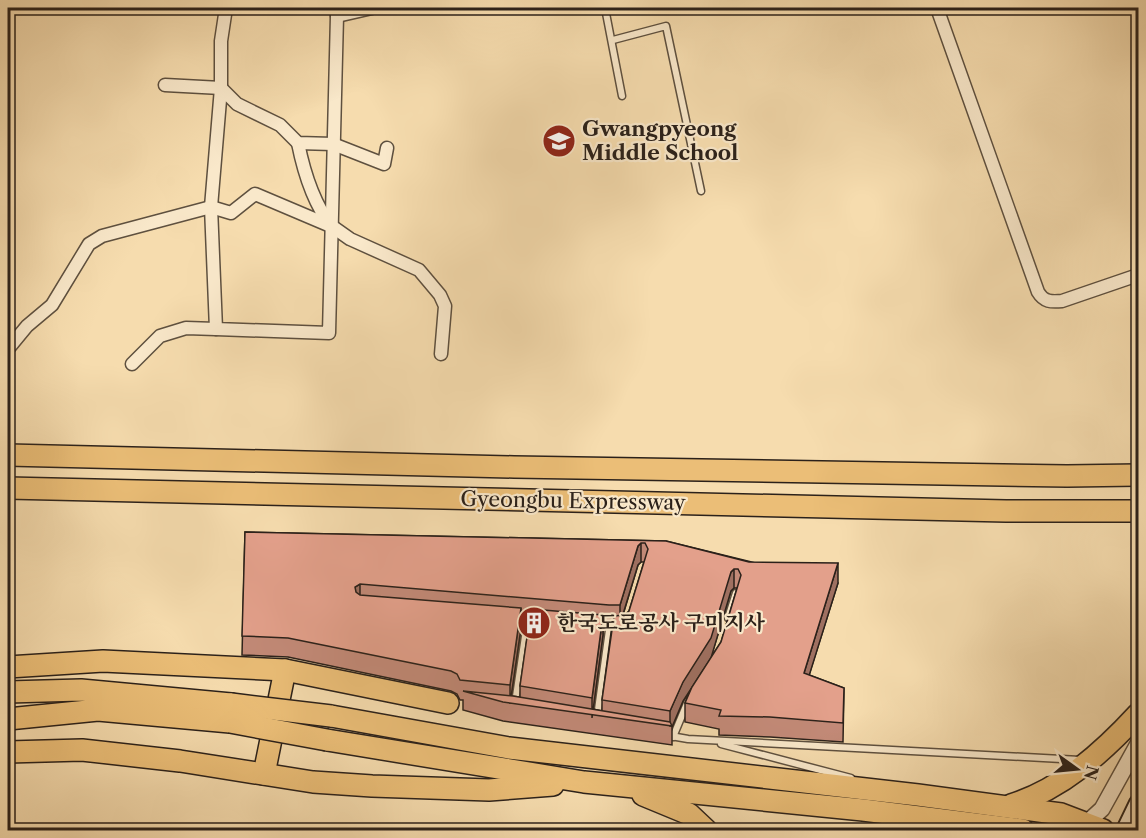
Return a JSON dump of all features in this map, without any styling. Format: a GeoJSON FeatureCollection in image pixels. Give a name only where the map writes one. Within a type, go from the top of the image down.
{"type":"FeatureCollection","features":[{"type":"Feature","properties":{"kind":"highway","name":"Gyeongbu Expressway"},"geometry":{"type":"LineString","coordinates":[[8,455],[514,467],[1067,476],[1138,475]]}},
{"type":"Feature","properties":{"kind":"highway","name":"Gyeongbu Expressway"},"geometry":{"type":"LineString","coordinates":[[8,488],[994,510],[1138,511]]}},
{"type":"Feature","properties":{"kind":"highway"},"geometry":{"type":"LineString","coordinates":[[8,666],[103,661],[285,670],[453,704]]}},
{"type":"Feature","properties":{"kind":"highway"},"geometry":{"type":"LineString","coordinates":[[264,774],[285,670]]}},
{"type":"Feature","properties":{"kind":"highway"},"geometry":{"type":"LineString","coordinates":[[8,692],[81,690],[231,713],[327,740],[584,782],[862,810],[1023,831]]}},
{"type":"Feature","properties":{"kind":"highway"},"geometry":{"type":"LineString","coordinates":[[8,718],[98,710],[331,716],[509,748],[918,795],[1062,814],[1089,828]]}},
{"type":"Feature","properties":{"kind":"highway"},"geometry":{"type":"LineString","coordinates":[[1006,807],[1051,789],[1112,743],[1138,714]]}},
{"type":"Feature","properties":{"kind":"highway"},"geometry":{"type":"LineString","coordinates":[[8,752],[82,750],[313,782],[489,790],[584,782]]}},
{"type":"Feature","properties":{"kind":"highway"},"geometry":{"type":"LineString","coordinates":[[620,786],[689,814],[706,831]]}},
{"type":"Feature","properties":{"kind":"main road"},"geometry":{"type":"LineString","coordinates":[[1125,831],[1138,803]]}},
{"type":"Feature","properties":{"kind":"street"},"geometry":{"type":"LineString","coordinates":[[216,329],[211,207],[221,88],[221,41],[226,8]]}},
{"type":"Feature","properties":{"kind":"street"},"geometry":{"type":"LineString","coordinates":[[132,364],[160,336],[186,328],[330,333],[337,12],[372,8]]}},
{"type":"Feature","properties":{"kind":"street"},"geometry":{"type":"LineString","coordinates":[[937,8],[1041,297],[1051,302],[1062,301],[1138,274]]}},
{"type":"Feature","properties":{"kind":"street"},"geometry":{"type":"LineString","coordinates":[[165,85],[221,88],[237,104],[280,125],[298,143],[320,212],[333,227]]}},
{"type":"Feature","properties":{"kind":"street"},"geometry":{"type":"LineString","coordinates":[[298,143],[333,144],[384,164],[387,148]]}},
{"type":"Feature","properties":{"kind":"street"},"geometry":{"type":"LineString","coordinates":[[8,349],[27,326],[52,305],[89,244],[102,236],[211,207],[231,213],[255,194],[333,227],[350,239],[419,270],[440,295],[446,306],[441,354]]}},
{"type":"Feature","properties":{"kind":"street"},"geometry":{"type":"LineString","coordinates":[[1089,828],[1138,744]]}},
{"type":"Feature","properties":{"kind":"lane"},"geometry":{"type":"LineString","coordinates":[[605,8],[622,96]]}},
{"type":"Feature","properties":{"kind":"lane"},"geometry":{"type":"LineString","coordinates":[[613,40],[666,26],[701,190]]}},
{"type":"Feature","properties":{"kind":"lane"},"geometry":{"type":"LineString","coordinates":[[726,626],[736,593]]}},
{"type":"Feature","properties":{"kind":"lane"},"geometry":{"type":"LineString","coordinates":[[503,621],[550,625]]}},
{"type":"Feature","properties":{"kind":"lane"},"geometry":{"type":"LineString","coordinates":[[514,710],[527,623]]}},
{"type":"Feature","properties":{"kind":"lane"},"geometry":{"type":"LineString","coordinates":[[597,629],[624,629]]}},
{"type":"Feature","properties":{"kind":"lane"},"geometry":{"type":"LineString","coordinates":[[596,724],[609,630]]}},
{"type":"Feature","properties":{"kind":"lane"},"geometry":{"type":"LineString","coordinates":[[673,737],[692,695]]}},
{"type":"Feature","properties":{"kind":"lane"},"geometry":{"type":"LineString","coordinates":[[662,735],[688,739],[1089,760]]}},
{"type":"Feature","properties":{"kind":"lane"},"geometry":{"type":"LineString","coordinates":[[710,740],[918,795]]}},
{"type":"Feature","properties":{"kind":"building","name":"한국도로공사 구미지사"},"geometry":{"type":"Polygon","coordinates":[[[245,532],[666,541],[749,562],[838,563],[804,673],[844,688],[843,723],[770,717],[719,716],[721,710],[685,703],[692,687],[721,642],[741,575],[738,569],[731,572],[711,638],[683,682],[670,711],[602,700],[614,616],[625,615],[629,611],[648,549],[645,543],[638,546],[620,605],[360,584],[355,587],[356,592],[360,595],[521,608],[510,685],[460,680],[457,674],[451,671],[288,638],[242,636],[245,532]]]}},
{"type":"Feature","properties":{"kind":"building"},"geometry":{"type":"Polygon","coordinates":[[[531,609],[603,615],[592,698],[520,686],[531,609]]]}},
{"type":"Feature","properties":{"kind":"building"},"geometry":{"type":"Polygon","coordinates":[[[463,691],[513,696],[670,722],[672,726],[503,702],[463,691]]]}},
{"type":"Feature","properties":{"kind":"place","name":"Gwangpyeong Middle School"},"geometry":{"type":"Point","coordinates":[559,141]}},
{"type":"Feature","properties":{"kind":"place","name":"한국도로공사 구미지사"},"geometry":{"type":"Point","coordinates":[534,623]}}]}
